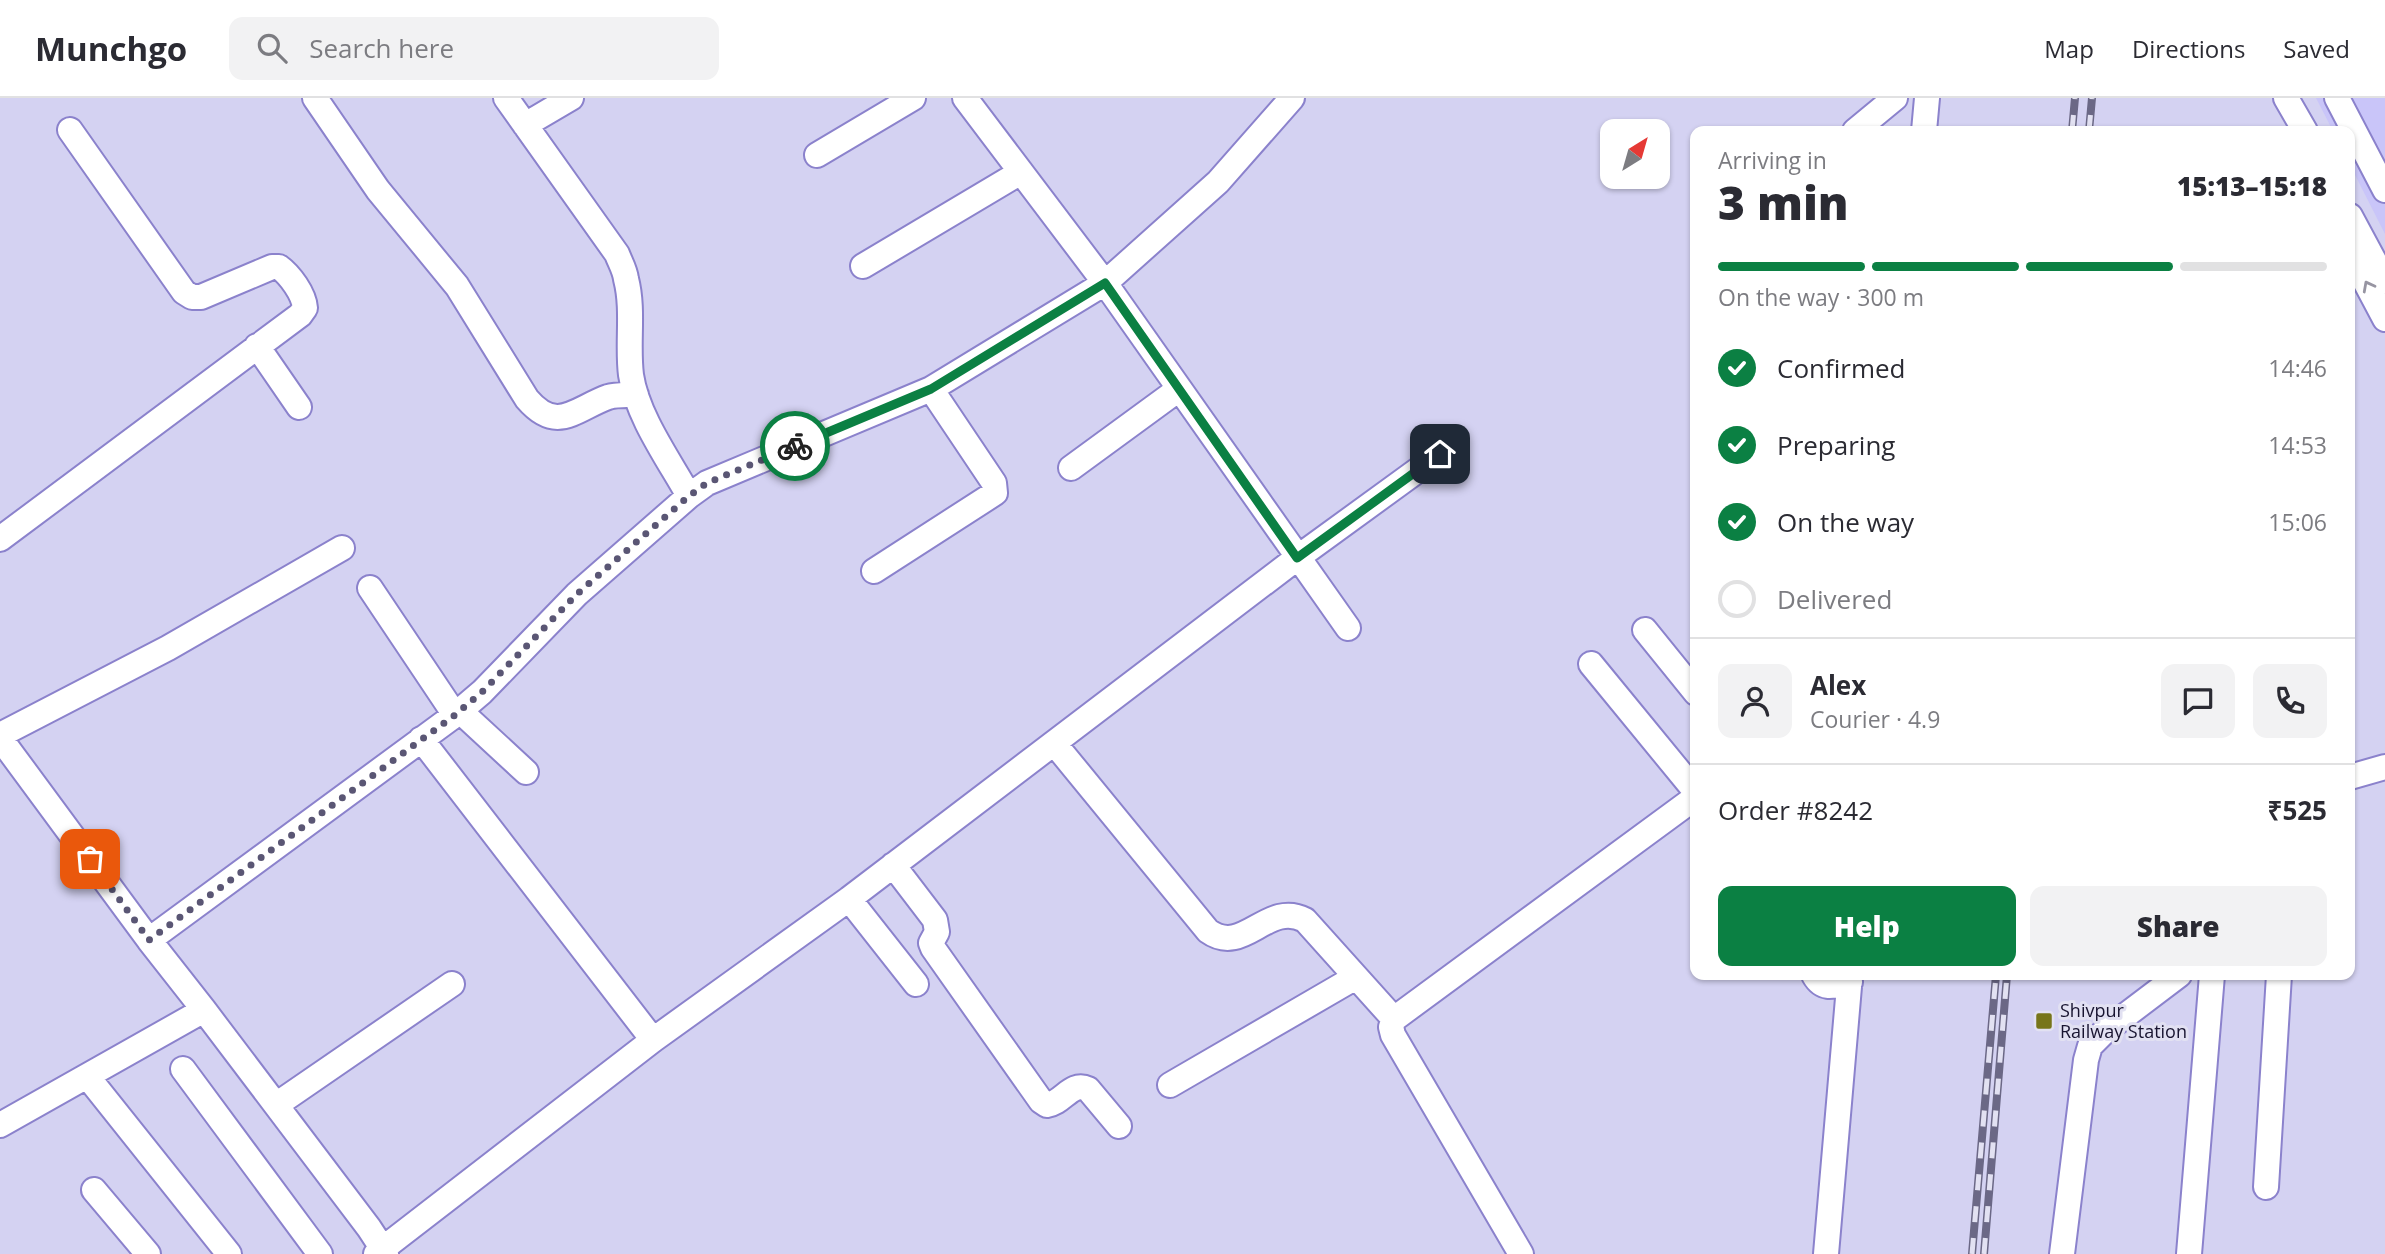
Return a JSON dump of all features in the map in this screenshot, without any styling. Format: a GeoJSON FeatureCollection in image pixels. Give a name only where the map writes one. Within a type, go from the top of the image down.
{"type":"FeatureCollection","features":[{"type":"Feature","properties":{"kind":"street"},"geometry":{"type":"LineString","coordinates":[[315,98],[379,190],[457,286],[535,409],[558,418],[609,396],[636,395]]}},
{"type":"Feature","properties":{"kind":"street"},"geometry":{"type":"LineString","coordinates":[[506,98],[617,254],[626,277],[631,375],[636,395],[643,413],[689,496]]}},
{"type":"Feature","properties":{"kind":"street"},"geometry":{"type":"LineString","coordinates":[[817,155],[913,98]]}},
{"type":"Feature","properties":{"kind":"street"},"geometry":{"type":"LineString","coordinates":[[965,98],[1105,283],[1348,628]]}},
{"type":"Feature","properties":{"kind":"street"},"geometry":{"type":"LineString","coordinates":[[149,940],[457,713],[482,692],[577,594],[707,483],[931,389],[1105,283],[1218,182],[1292,98]]}},
{"type":"Feature","properties":{"kind":"street"},"geometry":{"type":"LineString","coordinates":[[1860,126],[1895,98]]}},
{"type":"Feature","properties":{"kind":"street"},"geometry":{"type":"LineString","coordinates":[[1924,126],[1927,98]]}},
{"type":"Feature","properties":{"kind":"street"},"geometry":{"type":"LineString","coordinates":[[2269,98],[2283,126]]}},
{"type":"Feature","properties":{"kind":"street"},"geometry":{"type":"LineString","coordinates":[[2286,98],[2302,126]]}},
{"type":"Feature","properties":{"kind":"street"},"geometry":{"type":"LineString","coordinates":[[2337,98],[2352,126]]}},
{"type":"Feature","properties":{"kind":"street"},"geometry":{"type":"LineString","coordinates":[[525,125],[567,99]]}},
{"type":"Feature","properties":{"kind":"street"},"geometry":{"type":"LineString","coordinates":[[0,539],[305,308],[304,300],[285,271],[279,267],[272,267],[201,297],[192,297],[184,292],[70,130]]}},
{"type":"Feature","properties":{"kind":"street"},"geometry":{"type":"LineString","coordinates":[[2355,132],[2385,190]]}},
{"type":"Feature","properties":{"kind":"street"},"geometry":{"type":"LineString","coordinates":[[863,266],[1021,172]]}},
{"type":"Feature","properties":{"kind":"street"},"geometry":{"type":"LineString","coordinates":[[2355,225],[2385,281]]}},
{"type":"Feature","properties":{"kind":"street"},"geometry":{"type":"LineString","coordinates":[[2355,262],[2385,319]]}},
{"type":"Feature","properties":{"kind":"street"},"geometry":{"type":"LineString","coordinates":[[257,346],[299,407]]}},
{"type":"Feature","properties":{"kind":"street"},"geometry":{"type":"LineString","coordinates":[[874,571],[995,493],[994,483],[931,389]]}},
{"type":"Feature","properties":{"kind":"street"},"geometry":{"type":"LineString","coordinates":[[1071,468],[1179,389]]}},
{"type":"Feature","properties":{"kind":"street"},"geometry":{"type":"LineString","coordinates":[[342,548],[168,648],[0,736],[149,940],[276,1105],[382,1252],[653,1040],[849,899],[1297,558],[1440,454]]}},
{"type":"Feature","properties":{"kind":"street"},"geometry":{"type":"LineString","coordinates":[[370,588],[457,713],[526,772]]}},
{"type":"Feature","properties":{"kind":"street"},"geometry":{"type":"LineString","coordinates":[[1645,630],[1690,686]]}},
{"type":"Feature","properties":{"kind":"street"},"geometry":{"type":"LineString","coordinates":[[1591,664],[1690,785]]}},
{"type":"Feature","properties":{"kind":"street"},"geometry":{"type":"LineString","coordinates":[[421,739],[653,1040]]}},
{"type":"Feature","properties":{"kind":"street"},"geometry":{"type":"LineString","coordinates":[[1054,743],[1208,931],[1219,939],[1233,939],[1283,915],[1295,915],[1305,920],[1394,1018]]}},
{"type":"Feature","properties":{"kind":"street"},"geometry":{"type":"LineString","coordinates":[[2355,776],[2385,767]]}},
{"type":"Feature","properties":{"kind":"street"},"geometry":{"type":"LineString","coordinates":[[1521,1254],[1393,1035],[1391,1027],[1394,1018],[1690,801]]}},
{"type":"Feature","properties":{"kind":"street"},"geometry":{"type":"LineString","coordinates":[[893,865],[935,920],[937,932],[931,943],[933,948],[1041,1101],[1047,1105],[1053,1104],[1075,1087],[1082,1086],[1088,1089],[1119,1126]]}},
{"type":"Feature","properties":{"kind":"street"},"geometry":{"type":"LineString","coordinates":[[849,899],[916,984]]}},
{"type":"Feature","properties":{"kind":"street"},"geometry":{"type":"LineString","coordinates":[[1170,1085],[1356,977]]}},
{"type":"Feature","properties":{"kind":"street"},"geometry":{"type":"LineString","coordinates":[[1818,980],[1829,988],[1846,980]]}},
{"type":"Feature","properties":{"kind":"street"},"geometry":{"type":"LineString","coordinates":[[1826,1254],[1850,980]]}},
{"type":"Feature","properties":{"kind":"street"},"geometry":{"type":"LineString","coordinates":[[2062,1254],[2090,1046],[2105,1031],[2172,980]]}},
{"type":"Feature","properties":{"kind":"street"},"geometry":{"type":"LineString","coordinates":[[2189,1254],[2212,980]]}},
{"type":"Feature","properties":{"kind":"street"},"geometry":{"type":"LineString","coordinates":[[2266,1187],[2279,980]]}},
{"type":"Feature","properties":{"kind":"street"},"geometry":{"type":"LineString","coordinates":[[276,1105],[453,984]]}},
{"type":"Feature","properties":{"kind":"street"},"geometry":{"type":"LineString","coordinates":[[0,1125],[204,1010]]}},
{"type":"Feature","properties":{"kind":"street"},"geometry":{"type":"LineString","coordinates":[[184,1069],[320,1254]]}},
{"type":"Feature","properties":{"kind":"street"},"geometry":{"type":"LineString","coordinates":[[87,1076],[229,1254]]}},
{"type":"Feature","properties":{"kind":"street"},"geometry":{"type":"LineString","coordinates":[[94,1190],[148,1254]]}},
{"type":"Feature","properties":{"kind":"shaded area"},"geometry":{"type":"Polygon","coordinates":[[[2316,98],[2385,98],[2385,234],[2355,175],[2355,126],[2330,126],[2316,98]]]}},
{"type":"Feature","properties":{"kind":"railway"},"geometry":{"type":"LineString","coordinates":[[2072,126],[2075,98]]}},
{"type":"Feature","properties":{"kind":"railway"},"geometry":{"type":"LineString","coordinates":[[2089,126],[2092,98]]}},
{"type":"Feature","properties":{"kind":"railway"},"geometry":{"type":"LineString","coordinates":[[1972,1254],[1996,980]]}},
{"type":"Feature","properties":{"kind":"railway"},"geometry":{"type":"LineString","coordinates":[[1984,1254],[2007,980]]}},
{"type":"Feature","properties":{"kind":"way so far"},"geometry":{"type":"LineString","coordinates":[[90,859],[149,940],[455,715],[482,692],[577,594],[689,496],[707,483],[795,446]]}},
{"type":"Feature","properties":{"kind":"place","name":"Shivpur Railway Station"},"geometry":{"type":"Point","coordinates":[2044,1021]}},
{"type":"Feature","properties":{"kind":"route"},"geometry":{"type":"LineString","coordinates":[[795,446],[931,389],[1105,283],[1297,558],[1440,454]]}}]}
